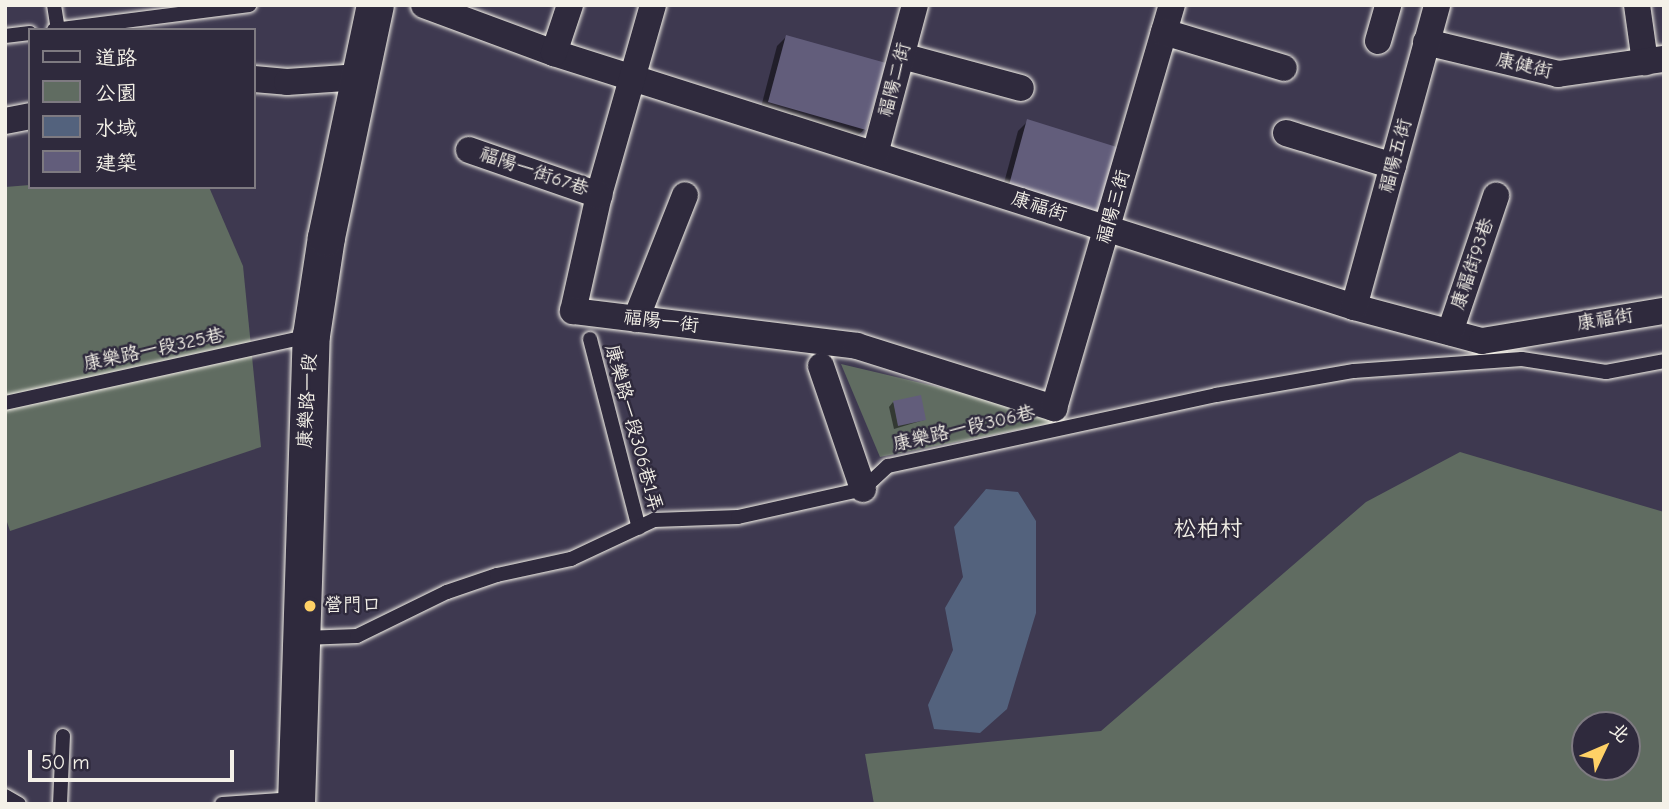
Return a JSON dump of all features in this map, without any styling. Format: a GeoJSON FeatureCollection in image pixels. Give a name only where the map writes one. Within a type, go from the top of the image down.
{"type":"FeatureCollection","features":[{"type":"Feature","properties":{"kind":"street","name":"康樂路一段"},"geometry":{"type":"LineString","coordinates":[[296,801],[311,335],[326,237],[375,5]]}},
{"type":"Feature","properties":{"kind":"street","name":"康福街"},"geometry":{"type":"LineString","coordinates":[[424,5],[554,53],[1108,229],[1354,307],[1482,341],[1664,311]]}},
{"type":"Feature","properties":{"kind":"street"},"geometry":{"type":"LineString","coordinates":[[554,53],[570,5]]}},
{"type":"Feature","properties":{"kind":"street","name":"福陽一街"},"geometry":{"type":"LineString","coordinates":[[653,5],[599,195],[573,311],[857,346],[1054,408]]}},
{"type":"Feature","properties":{"kind":"street","name":"福陽二街"},"geometry":{"type":"LineString","coordinates":[[875,154],[915,5]]}},
{"type":"Feature","properties":{"kind":"street","name":"福陽三街"},"geometry":{"type":"LineString","coordinates":[[1054,408],[1172,5]]}},
{"type":"Feature","properties":{"kind":"street"},"geometry":{"type":"LineString","coordinates":[[1378,41],[1388,5]]}},
{"type":"Feature","properties":{"kind":"street","name":"福陽五街"},"geometry":{"type":"LineString","coordinates":[[1354,307],[1437,5]]}},
{"type":"Feature","properties":{"kind":"street"},"geometry":{"type":"LineString","coordinates":[[1637,5],[1654,60]]}},
{"type":"Feature","properties":{"kind":"street"},"geometry":{"type":"LineString","coordinates":[[1164,32],[1284,68]]}},
{"type":"Feature","properties":{"kind":"street","name":"康健街"},"geometry":{"type":"LineString","coordinates":[[1426,42],[1558,74],[1654,60]]}},
{"type":"Feature","properties":{"kind":"street"},"geometry":{"type":"LineString","coordinates":[[902,56],[1021,88]]}},
{"type":"Feature","properties":{"kind":"street"},"geometry":{"type":"LineString","coordinates":[[256,79],[287,82],[360,77]]}},
{"type":"Feature","properties":{"kind":"street"},"geometry":{"type":"LineString","coordinates":[[5,121],[28,116]]}},
{"type":"Feature","properties":{"kind":"street"},"geometry":{"type":"LineString","coordinates":[[1286,134],[1393,166]]}},
{"type":"Feature","properties":{"kind":"street","name":"福陽一街67巷"},"geometry":{"type":"LineString","coordinates":[[469,150],[599,195]]}},
{"type":"Feature","properties":{"kind":"street"},"geometry":{"type":"LineString","coordinates":[[636,318],[685,195]]}},
{"type":"Feature","properties":{"kind":"street","name":"康福街93巷"},"geometry":{"type":"LineString","coordinates":[[1450,332],[1496,195]]}},
{"type":"Feature","properties":{"kind":"street"},"geometry":{"type":"LineString","coordinates":[[821,366],[863,489]]}},
{"type":"Feature","properties":{"kind":"lane"},"geometry":{"type":"LineString","coordinates":[[54,5],[56,28]]}},
{"type":"Feature","properties":{"kind":"lane"},"geometry":{"type":"LineString","coordinates":[[64,28],[249,5]]}},
{"type":"Feature","properties":{"kind":"lane"},"geometry":{"type":"LineString","coordinates":[[5,36],[28,33]]}},
{"type":"Feature","properties":{"kind":"lane","name":"康樂路一段325巷"},"geometry":{"type":"LineString","coordinates":[[5,403],[311,335]]}},
{"type":"Feature","properties":{"kind":"lane","name":"康樂路一段306巷1弄"},"geometry":{"type":"LineString","coordinates":[[590,339],[639,528]]}},
{"type":"Feature","properties":{"kind":"lane","name":"康樂路一段306巷"},"geometry":{"type":"LineString","coordinates":[[300,638],[357,636],[447,592],[497,575],[571,559],[654,520],[738,517],[863,489],[888,466],[1216,395],[1354,371],[1522,359],[1606,372],[1664,361]]}},
{"type":"Feature","properties":{"kind":"lane"},"geometry":{"type":"LineString","coordinates":[[60,804],[63,736]]}},
{"type":"Feature","properties":{"kind":"lane"},"geometry":{"type":"LineString","coordinates":[[5,796],[19,804]]}},
{"type":"Feature","properties":{"kind":"lane"},"geometry":{"type":"LineString","coordinates":[[222,804],[296,801]]}},
{"type":"Feature","properties":{"kind":"green space"},"geometry":{"type":"Polygon","coordinates":[[[5,187],[210,189],[243,266],[261,447],[10,531],[5,516],[5,187]]]}},
{"type":"Feature","properties":{"kind":"green space"},"geometry":{"type":"Polygon","coordinates":[[[841,364],[1049,413],[1052,423],[880,457],[841,364]]]}},
{"type":"Feature","properties":{"kind":"green space"},"geometry":{"type":"Polygon","coordinates":[[[1460,452],[1664,512],[1664,804],[874,804],[865,754],[1101,731],[1366,502],[1460,452]]]}},
{"type":"Feature","properties":{"kind":"water"},"geometry":{"type":"Polygon","coordinates":[[[986,489],[1018,492],[1036,521],[1036,613],[1007,709],[980,733],[934,729],[928,705],[953,650],[945,608],[963,577],[954,527],[986,489]]]}},
{"type":"Feature","properties":{"kind":"building"},"geometry":{"type":"Polygon","coordinates":[[[786,35],[886,63],[866,130],[768,102],[786,35]]]}},
{"type":"Feature","properties":{"kind":"building"},"geometry":{"type":"Polygon","coordinates":[[[1027,119],[1123,149],[1102,215],[1009,185],[1027,119]]]}},
{"type":"Feature","properties":{"kind":"building"},"geometry":{"type":"Polygon","coordinates":[[[921,395],[926,420],[898,426],[893,401],[921,395]]]}},
{"type":"Feature","properties":{"kind":"place","name":"營門口"},"geometry":{"type":"Point","coordinates":[310,606]}},
{"type":"Feature","properties":{"kind":"district","name":"松柏村"},"geometry":{"type":"Point","coordinates":[1208,529]}}]}
